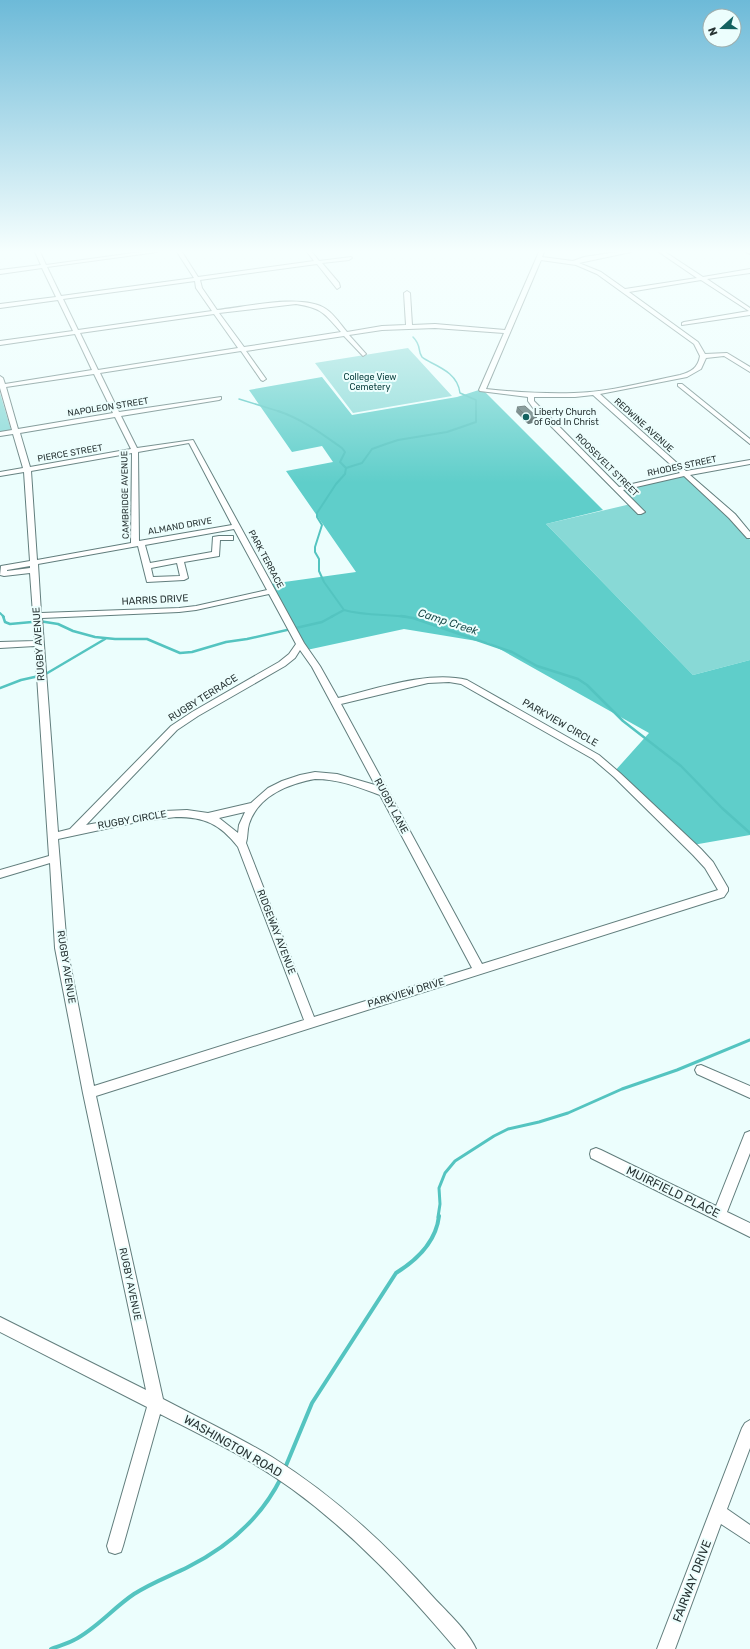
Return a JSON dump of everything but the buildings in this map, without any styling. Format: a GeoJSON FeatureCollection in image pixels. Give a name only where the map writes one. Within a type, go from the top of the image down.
{"type":"FeatureCollection","features":[{"type":"Feature","properties":{"kind":"street","name":"CAMBRIDGE AVENUE"},"geometry":{"type":"LineString","coordinates":[[74,329],[135,451],[138,544],[146,566]]}},
{"type":"Feature","properties":{"kind":"street"},"geometry":{"type":"LineString","coordinates":[[0,343],[97,329]]}},
{"type":"Feature","properties":{"kind":"street"},"geometry":{"type":"LineString","coordinates":[[227,329],[263,380]]}},
{"type":"Feature","properties":{"kind":"street"},"geometry":{"type":"LineString","coordinates":[[341,329],[363,354]]}},
{"type":"Feature","properties":{"kind":"street"},"geometry":{"type":"LineString","coordinates":[[1,382],[96,372],[242,349],[385,329]]}},
{"type":"Feature","properties":{"kind":"street"},"geometry":{"type":"LineString","coordinates":[[477,329],[507,332]]}},
{"type":"Feature","properties":{"kind":"street"},"geometry":{"type":"LineString","coordinates":[[508,329],[482,390],[531,395],[595,393],[688,376],[697,370],[702,364],[703,356],[696,343],[677,329]]}},
{"type":"Feature","properties":{"kind":"street"},"geometry":{"type":"LineString","coordinates":[[703,356],[718,353],[724,354],[750,370]]}},
{"type":"Feature","properties":{"kind":"street"},"geometry":{"type":"LineString","coordinates":[[672,379],[750,442]]}},
{"type":"Feature","properties":{"kind":"street","name":"RUGBY AVENUE"},"geometry":{"type":"LineString","coordinates":[[1,382],[27,469],[61,948],[89,1092],[156,1403],[115,1546]]}},
{"type":"Feature","properties":{"kind":"street","name":"REDWINE AVENUE"},"geometry":{"type":"LineString","coordinates":[[595,393],[732,516],[750,536]]}},
{"type":"Feature","properties":{"kind":"street","name":"ROOSEVELT STREET"},"geometry":{"type":"LineString","coordinates":[[531,395],[531,401],[535,408],[641,512]]}},
{"type":"Feature","properties":{"kind":"street","name":"NAPOLEON STREET"},"geometry":{"type":"LineString","coordinates":[[0,434],[219,398]]}},
{"type":"Feature","properties":{"kind":"street","name":"PIERCE STREET"},"geometry":{"type":"LineString","coordinates":[[0,474],[191,441],[213,483]]}},
{"type":"Feature","properties":{"kind":"street","name":"RHODES STREET"},"geometry":{"type":"LineString","coordinates":[[618,489],[685,474],[750,462]]}},
{"type":"Feature","properties":{"kind":"street","name":"PARK TERRACE"},"geometry":{"type":"LineString","coordinates":[[213,483],[300,644]]}},
{"type":"Feature","properties":{"kind":"street","name":"ALMAND DRIVE"},"geometry":{"type":"LineString","coordinates":[[1,573],[4,568],[34,567],[138,544],[237,526]]}},
{"type":"Feature","properties":{"kind":"street"},"geometry":{"type":"LineString","coordinates":[[180,560],[184,578],[150,580],[146,566],[180,560],[216,554],[216,539],[230,538]]}},
{"type":"Feature","properties":{"kind":"street","name":"HARRIS DRIVE"},"geometry":{"type":"LineString","coordinates":[[37,616],[190,609],[271,591]]}},
{"type":"Feature","properties":{"kind":"street"},"geometry":{"type":"LineString","coordinates":[[0,645],[39,642]]}},
{"type":"Feature","properties":{"kind":"street","name":"RUGBY LANE"},"geometry":{"type":"LineString","coordinates":[[300,644],[316,666],[479,970]]}},
{"type":"Feature","properties":{"kind":"street","name":"RUGBY TERRACE"},"geometry":{"type":"LineString","coordinates":[[74,831],[174,728],[194,714],[282,664],[292,656],[300,644]]}},
{"type":"Feature","properties":{"kind":"street","name":"PARKVIEW CIRCLE"},"geometry":{"type":"LineString","coordinates":[[335,702],[428,680],[449,678],[464,682],[596,757],[617,775],[710,865],[723,888],[723,891]]}},
{"type":"Feature","properties":{"kind":"street"},"geometry":{"type":"LineString","coordinates":[[240,842],[242,841],[244,821],[254,806],[272,790],[284,783],[314,776],[343,778],[383,792]]}},
{"type":"Feature","properties":{"kind":"street"},"geometry":{"type":"LineString","coordinates":[[208,817],[254,806]]}},
{"type":"Feature","properties":{"kind":"street","name":"RUGBY CIRCLE"},"geometry":{"type":"LineString","coordinates":[[52,837],[74,831],[163,814],[181,813],[208,817],[224,826],[240,842]]}},
{"type":"Feature","properties":{"kind":"street","name":"RIDGEWAY AVENUE"},"geometry":{"type":"LineString","coordinates":[[240,842],[311,1023]]}},
{"type":"Feature","properties":{"kind":"street"},"geometry":{"type":"LineString","coordinates":[[0,874],[54,858]]}},
{"type":"Feature","properties":{"kind":"street","name":"PARKVIEW DRIVE"},"geometry":{"type":"LineString","coordinates":[[89,1092],[720,894],[723,891]]}},
{"type":"Feature","properties":{"kind":"street"},"geometry":{"type":"LineString","coordinates":[[701,1070],[750,1092]]}},
{"type":"Feature","properties":{"kind":"street"},"geometry":{"type":"LineString","coordinates":[[719,1215],[750,1137]]}},
{"type":"Feature","properties":{"kind":"street","name":"MUIRFIELD PLACE"},"geometry":{"type":"LineString","coordinates":[[596,1154],[750,1230]]}},
{"type":"Feature","properties":{"kind":"street","name":"WASHINGTON ROAD"},"geometry":{"type":"LineString","coordinates":[[0,1324],[156,1403],[268,1464],[312,1494],[357,1531],[433,1608],[467,1649]]}},
{"type":"Feature","properties":{"kind":"street","name":"FAIRWAY DRIVE"},"geometry":{"type":"LineString","coordinates":[[666,1649],[750,1428]]}},
{"type":"Feature","properties":{"kind":"street"},"geometry":{"type":"LineString","coordinates":[[718,1512],[750,1535]]}},
{"type":"Feature","properties":{"kind":"green space","name":"College View Cemetery"},"geometry":{"type":"Polygon","coordinates":[[[408,348],[452,396],[353,413],[315,363],[408,348]]]}},
{"type":"Feature","properties":{"kind":"green space"},"geometry":{"type":"Polygon","coordinates":[[[0,393],[11,430],[0,432],[0,393]]]}},
{"type":"Feature","properties":{"kind":"green space"},"geometry":{"type":"Polygon","coordinates":[[[687,475],[738,524],[750,540],[750,660],[693,675],[546,524],[635,503],[621,489],[687,475]]]}},
{"type":"Feature","properties":{"kind":"shaded area"},"geometry":{"type":"Polygon","coordinates":[[[322,377],[352,415],[457,397],[482,389],[603,510],[546,524],[693,675],[750,660],[750,835],[687,846],[614,772],[649,733],[489,643],[404,629],[302,651],[270,584],[356,572],[286,471],[333,462],[322,446],[292,452],[249,390],[322,377]]]}},
{"type":"Feature","properties":{"kind":"waterway"},"geometry":{"type":"LineString","coordinates":[[346,468],[362,463],[372,449],[386,444],[398,440],[447,432],[476,422],[476,400],[460,393],[459,387],[450,374],[422,357],[418,343],[413,337]]}},
{"type":"Feature","properties":{"kind":"waterway"},"geometry":{"type":"LineString","coordinates":[[239,399],[281,412]]}},
{"type":"Feature","properties":{"kind":"waterway"},"geometry":{"type":"LineString","coordinates":[[281,412],[303,422],[342,448],[345,452],[340,462],[346,468]]}},
{"type":"Feature","properties":{"kind":"waterway"},"geometry":{"type":"LineString","coordinates":[[344,610],[324,582],[319,571],[319,559],[315,552],[315,547],[322,525],[317,517],[317,513],[336,484],[345,474],[346,468]]}},
{"type":"Feature","properties":{"kind":"waterway","name":"Camp Creek"},"geometry":{"type":"LineString","coordinates":[[331,617],[344,610]]}},
{"type":"Feature","properties":{"kind":"waterway","name":"Camp Creek"},"geometry":{"type":"LineString","coordinates":[[344,610],[360,613],[406,617]]}},
{"type":"Feature","properties":{"kind":"waterway","name":"Camp Creek"},"geometry":{"type":"LineString","coordinates":[[0,613],[3,616]]}},
{"type":"Feature","properties":{"kind":"waterway","name":"Camp Creek"},"geometry":{"type":"LineString","coordinates":[[3,616],[5,622],[10,624],[32,622]]}},
{"type":"Feature","properties":{"kind":"waterway","name":"Camp Creek"},"geometry":{"type":"LineString","coordinates":[[39,621],[58,624],[73,631],[95,637],[115,639],[147,639],[180,653],[192,652],[226,642],[247,639],[322,622],[333,616]]}},
{"type":"Feature","properties":{"kind":"waterway","name":"Camp Creek"},"geometry":{"type":"LineString","coordinates":[[401,616],[406,617]]}},
{"type":"Feature","properties":{"kind":"waterway","name":"Camp Creek"},"geometry":{"type":"LineString","coordinates":[[406,617],[512,652],[537,666],[578,679],[587,685],[623,721],[681,766],[722,808],[750,833]]}},
{"type":"Feature","properties":{"kind":"waterway"},"geometry":{"type":"LineString","coordinates":[[44,675],[105,639]]}},
{"type":"Feature","properties":{"kind":"waterway"},"geometry":{"type":"LineString","coordinates":[[0,688],[21,680],[39,676]]}},
{"type":"Feature","properties":{"kind":"waterway"},"geometry":{"type":"LineString","coordinates":[[438,1217],[440,1204],[439,1188],[445,1173],[455,1161],[494,1136],[508,1129],[539,1122],[568,1113],[622,1089],[677,1070],[750,1040]]}},
{"type":"Feature","properties":{"kind":"waterway"},"geometry":{"type":"LineString","coordinates":[[285,1468],[312,1403],[396,1273],[418,1256],[430,1242],[439,1216]]}},
{"type":"Feature","properties":{"kind":"waterway"},"geometry":{"type":"LineString","coordinates":[[51,1649],[68,1643],[82,1635],[134,1594],[147,1586],[203,1559],[230,1541],[264,1506],[281,1478]]}},
{"type":"Feature","properties":{"kind":"place","name":"Liberty Church of God In Christ"},"geometry":{"type":"Point","coordinates":[526,417]}}]}
